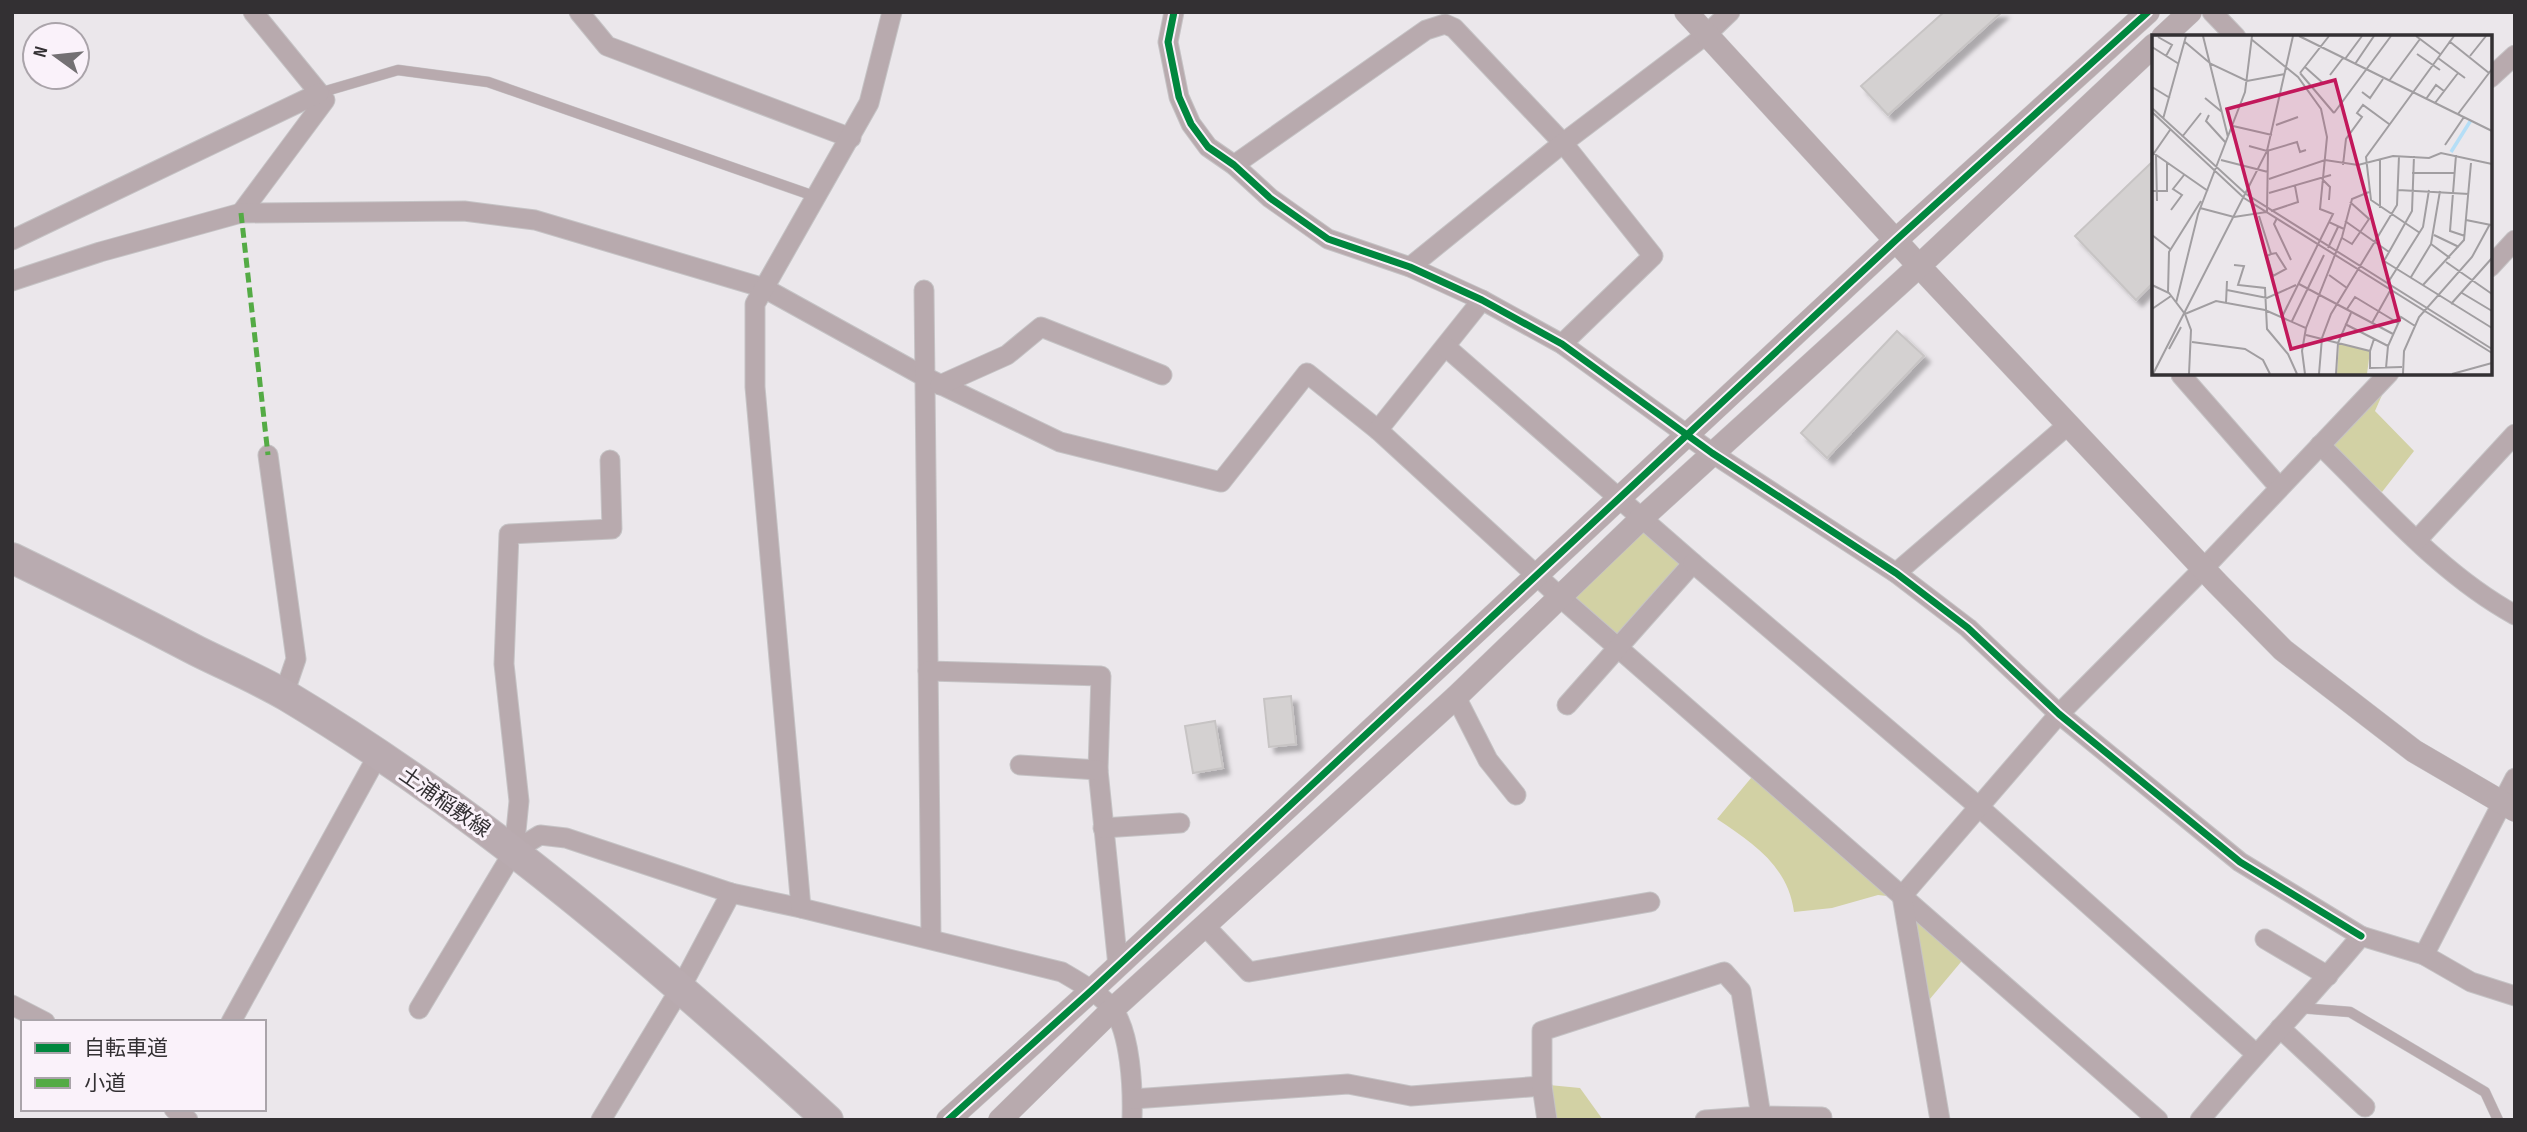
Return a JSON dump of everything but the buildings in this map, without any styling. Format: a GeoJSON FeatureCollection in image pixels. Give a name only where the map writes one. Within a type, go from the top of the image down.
{"type":"FeatureCollection","features":[{"type":"Feature","properties":{"kind":"main road","name":"土浦稲敷線"},"geometry":{"type":"LineString","coordinates":[[12,558],[284,694],[377,755],[514,850],[680,989],[828,1120]]}},
{"type":"Feature","properties":{"kind":"street"},"geometry":{"type":"LineString","coordinates":[[241,213],[325,100],[253,12]]}},
{"type":"Feature","properties":{"kind":"street"},"geometry":{"type":"LineString","coordinates":[[579,12],[607,46],[850,138]]}},
{"type":"Feature","properties":{"kind":"street"},"geometry":{"type":"LineString","coordinates":[[801,908],[755,387],[755,304],[869,103],[892,12]]}},
{"type":"Feature","properties":{"kind":"street"},"geometry":{"type":"LineString","coordinates":[[1174,12],[1168,42],[1179,97],[1191,124],[1208,147],[1234,165],[1270,198],[1328,239],[1410,267],[1482,300],[1562,344],[1712,453],[1896,573],[1968,628],[2059,714],[2240,862],[2361,936],[2424,955],[2472,982],[2515,996]]}},
{"type":"Feature","properties":{"kind":"street"},"geometry":{"type":"LineString","coordinates":[[1686,12],[1919,266],[2203,569],[2283,650],[2414,751],[2508,807]]}},
{"type":"Feature","properties":{"kind":"street"},"geometry":{"type":"LineString","coordinates":[[1410,267],[1563,143],[1707,34],[1730,12]]}},
{"type":"Feature","properties":{"kind":"street"},"geometry":{"type":"LineString","coordinates":[[2165,35],[2190,12]]}},
{"type":"Feature","properties":{"kind":"street"},"geometry":{"type":"LineString","coordinates":[[2212,12],[2234,35]]}},
{"type":"Feature","properties":{"kind":"street"},"geometry":{"type":"LineString","coordinates":[[948,1120],[1538,577],[1619,497],[2140,15]]}},
{"type":"Feature","properties":{"kind":"street"},"geometry":{"type":"LineString","coordinates":[[1234,165],[1426,30],[1445,24],[1454,28],[1563,143],[1653,256],[1562,344]]}},
{"type":"Feature","properties":{"kind":"street"},"geometry":{"type":"LineString","coordinates":[[1000,1120],[1113,1009],[1456,697],[1642,518],[1919,266],[2152,47]]}},
{"type":"Feature","properties":{"kind":"street"},"geometry":{"type":"LineString","coordinates":[[2492,76],[2515,55]]}},
{"type":"Feature","properties":{"kind":"street"},"geometry":{"type":"LineString","coordinates":[[12,240],[319,93]]}},
{"type":"Feature","properties":{"kind":"street"},"geometry":{"type":"LineString","coordinates":[[12,281],[100,251],[241,213],[464,211],[536,220],[764,288],[933,381],[1060,442],[1221,482],[1307,373],[1378,430],[1560,597],[2158,1120]]}},
{"type":"Feature","properties":{"kind":"street"},"geometry":{"type":"LineString","coordinates":[[2492,265],[2515,240]]}},
{"type":"Feature","properties":{"kind":"street"},"geometry":{"type":"LineString","coordinates":[[924,290],[933,381],[928,671],[931,940]]}},
{"type":"Feature","properties":{"kind":"street"},"geometry":{"type":"LineString","coordinates":[[1378,430],[1482,300]]}},
{"type":"Feature","properties":{"kind":"street"},"geometry":{"type":"LineString","coordinates":[[933,381],[1007,355],[1041,327],[1161,375]]}},
{"type":"Feature","properties":{"kind":"street"},"geometry":{"type":"LineString","coordinates":[[1446,347],[1693,563],[1979,807],[2255,1053]]}},
{"type":"Feature","properties":{"kind":"street"},"geometry":{"type":"LineString","coordinates":[[2182,374],[2279,487]]}},
{"type":"Feature","properties":{"kind":"street"},"geometry":{"type":"LineString","coordinates":[[1902,896],[2059,714],[2203,569],[2320,445],[2381,375]]}},
{"type":"Feature","properties":{"kind":"street"},"geometry":{"type":"LineString","coordinates":[[1896,573],[2069,424]]}},
{"type":"Feature","properties":{"kind":"street"},"geometry":{"type":"LineString","coordinates":[[2417,540],[2515,434]]}},
{"type":"Feature","properties":{"kind":"street"},"geometry":{"type":"LineString","coordinates":[[2320,445],[2417,540],[2485,598],[2515,615]]}},
{"type":"Feature","properties":{"kind":"street"},"geometry":{"type":"LineString","coordinates":[[268,456],[296,659],[284,694]]}},
{"type":"Feature","properties":{"kind":"street"},"geometry":{"type":"LineString","coordinates":[[419,1009],[514,850],[519,801],[504,664],[509,534],[612,529],[610,460]]}},
{"type":"Feature","properties":{"kind":"street"},"geometry":{"type":"LineString","coordinates":[[1567,705],[1693,563]]}},
{"type":"Feature","properties":{"kind":"street"},"geometry":{"type":"LineString","coordinates":[[928,671],[1101,676],[1098,771],[1118,966]]}},
{"type":"Feature","properties":{"kind":"street"},"geometry":{"type":"LineString","coordinates":[[1456,697],[1488,760],[1516,796]]}},
{"type":"Feature","properties":{"kind":"street"},"geometry":{"type":"LineString","coordinates":[[232,1020],[377,755]]}},
{"type":"Feature","properties":{"kind":"street"},"geometry":{"type":"LineString","coordinates":[[1020,765],[1098,771]]}},
{"type":"Feature","properties":{"kind":"street"},"geometry":{"type":"LineString","coordinates":[[2424,955],[2508,807],[2515,778]]}},
{"type":"Feature","properties":{"kind":"street"},"geometry":{"type":"LineString","coordinates":[[1104,828],[1180,823]]}},
{"type":"Feature","properties":{"kind":"street"},"geometry":{"type":"LineString","coordinates":[[514,850],[540,835],[566,838],[731,893],[1062,972],[1092,990],[1113,1009],[1125,1035],[1133,1099],[1132,1120]]}},
{"type":"Feature","properties":{"kind":"street"},"geometry":{"type":"LineString","coordinates":[[601,1120],[680,989],[731,893]]}},
{"type":"Feature","properties":{"kind":"street"},"geometry":{"type":"LineString","coordinates":[[1902,896],[1940,1120]]}},
{"type":"Feature","properties":{"kind":"street"},"geometry":{"type":"LineString","coordinates":[[1205,926],[1249,972],[1650,902]]}},
{"type":"Feature","properties":{"kind":"street"},"geometry":{"type":"LineString","coordinates":[[2200,1120],[2255,1053],[2300,1008],[2361,936]]}},
{"type":"Feature","properties":{"kind":"street"},"geometry":{"type":"LineString","coordinates":[[2264,939],[2328,976]]}},
{"type":"Feature","properties":{"kind":"street"},"geometry":{"type":"LineString","coordinates":[[1547,1120],[1542,1086],[1542,1031],[1724,972],[1741,991],[1760,1116]]}},
{"type":"Feature","properties":{"kind":"street"},"geometry":{"type":"LineString","coordinates":[[12,1005],[41,1020]]}},
{"type":"Feature","properties":{"kind":"street"},"geometry":{"type":"LineString","coordinates":[[2280,1028],[2365,1107]]}},
{"type":"Feature","properties":{"kind":"street"},"geometry":{"type":"LineString","coordinates":[[1133,1099],[1348,1084],[1411,1096],[1542,1086]]}},
{"type":"Feature","properties":{"kind":"street"},"geometry":{"type":"LineString","coordinates":[[1705,1120],[1760,1116],[1822,1117]]}},
{"type":"Feature","properties":{"kind":"lane"},"geometry":{"type":"LineString","coordinates":[[319,93],[398,70],[488,82],[814,196]]}},
{"type":"Feature","properties":{"kind":"lane"},"geometry":{"type":"LineString","coordinates":[[2300,1008],[2350,1012],[2485,1092],[2498,1120]]}},
{"type":"Feature","properties":{"kind":"green space"},"geometry":{"type":"Polygon","coordinates":[[[2386,386],[2375,411],[2414,451],[2382,492],[2327,444],[2386,386]]]}},
{"type":"Feature","properties":{"kind":"green space"},"geometry":{"type":"Polygon","coordinates":[[[1641,524],[1687,564],[1618,640],[1567,597],[1641,524]]]}},
{"type":"Feature","properties":{"kind":"green space"},"geometry":{"type":"Polygon","coordinates":[[[1756,772],[1896,897],[1878,895],[1832,908],[1794,912],[1784,881],[1767,857],[1717,819],[1756,772]]]}},
{"type":"Feature","properties":{"kind":"green space"},"geometry":{"type":"Polygon","coordinates":[[[1907,905],[1966,956],[1924,1006],[1907,905]]]}},
{"type":"Feature","properties":{"kind":"green space"},"geometry":{"type":"Polygon","coordinates":[[[1549,1085],[1580,1088],[1603,1120],[1555,1120],[1549,1085]]]}},
{"type":"Feature","properties":{"kind":"marked path"},"geometry":{"type":"LineString","coordinates":[[241,213],[268,455]]}},
{"type":"Feature","properties":{"kind":"cycle path"},"geometry":{"type":"LineString","coordinates":[[1174,12],[1168,42],[1179,97],[1191,124],[1208,147],[1234,165],[1270,198],[1328,239],[1410,267],[1482,300],[1562,344],[1712,453],[1896,573],[1968,628],[2059,714],[2240,862],[2361,936]]}},
{"type":"Feature","properties":{"kind":"cycle path"},"geometry":{"type":"LineString","coordinates":[[948,1120],[1092,990],[1896,240],[2148,12]]}}]}
